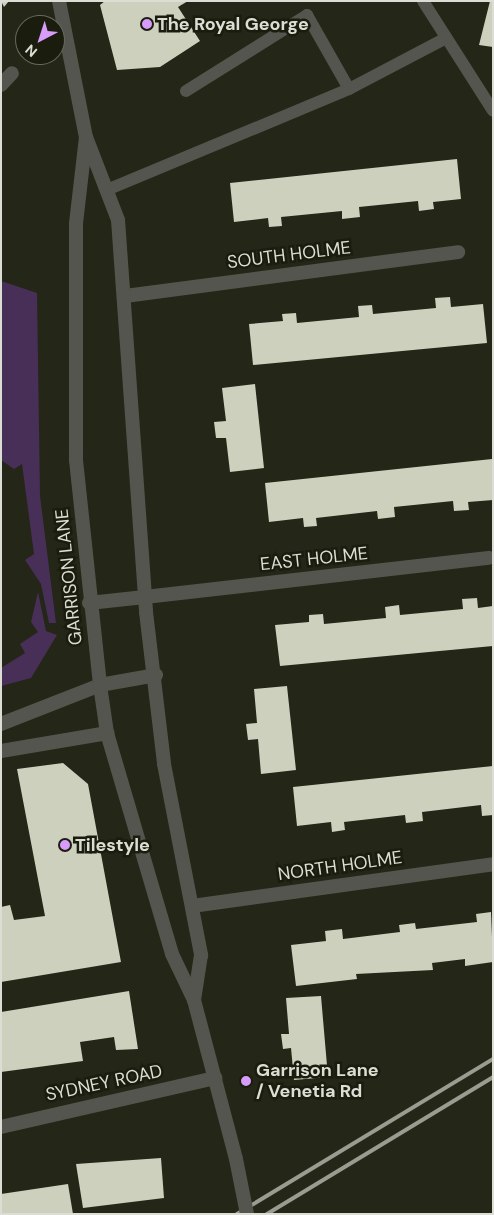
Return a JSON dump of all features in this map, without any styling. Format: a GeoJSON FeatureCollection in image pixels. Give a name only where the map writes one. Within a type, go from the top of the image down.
{"type":"FeatureCollection","features":[{"type":"Feature","properties":{"kind":"street","name":"GARRISON LANE"},"geometry":{"type":"LineString","coordinates":[[62,3],[86,136],[109,190],[118,220],[126,296],[145,597],[156,675],[164,764],[201,954],[194,1000]]}},
{"type":"Feature","properties":{"kind":"street"},"geometry":{"type":"LineString","coordinates":[[1,85],[12,73]]}},
{"type":"Feature","properties":{"kind":"street","name":"GARRISON LANE"},"geometry":{"type":"LineString","coordinates":[[86,136],[76,223],[76,460],[89,603],[107,733],[172,954],[194,1000],[236,1159],[247,1214]]}},
{"type":"Feature","properties":{"kind":"street","name":"SOUTH HOLME"},"geometry":{"type":"LineString","coordinates":[[126,296],[458,252]]}},
{"type":"Feature","properties":{"kind":"street","name":"EAST HOLME"},"geometry":{"type":"LineString","coordinates":[[89,603],[489,558]]}},
{"type":"Feature","properties":{"kind":"street"},"geometry":{"type":"LineString","coordinates":[[1,724],[100,685],[156,675]]}},
{"type":"Feature","properties":{"kind":"street"},"geometry":{"type":"LineString","coordinates":[[1,751],[107,733]]}},
{"type":"Feature","properties":{"kind":"street","name":"NORTH HOLME"},"geometry":{"type":"LineString","coordinates":[[192,906],[493,864]]}},
{"type":"Feature","properties":{"kind":"street","name":"SYDNEY ROAD"},"geometry":{"type":"LineString","coordinates":[[1,1127],[214,1078]]}},
{"type":"Feature","properties":{"kind":"lane"},"geometry":{"type":"LineString","coordinates":[[423,1],[493,111]]}},
{"type":"Feature","properties":{"kind":"lane"},"geometry":{"type":"LineString","coordinates":[[186,91],[307,15],[349,89]]}},
{"type":"Feature","properties":{"kind":"lane"},"geometry":{"type":"LineString","coordinates":[[109,190],[349,89],[446,38]]}},
{"type":"Feature","properties":{"kind":"shaded area"},"geometry":{"type":"Polygon","coordinates":[[[1,281],[37,293],[40,496],[56,623],[49,623],[41,584],[25,560],[34,554],[22,464],[14,469],[1,460],[1,281]]]}},
{"type":"Feature","properties":{"kind":"shaded area"},"geometry":{"type":"Polygon","coordinates":[[[38,592],[46,631],[57,635],[31,678],[1,686],[1,668],[25,653],[20,644],[38,632],[31,622],[38,592]]]}},
{"type":"Feature","properties":{"kind":"building"},"geometry":{"type":"Polygon","coordinates":[[[1,1],[9,1],[4,7],[1,1]]]}},
{"type":"Feature","properties":{"kind":"building","name":"The Royal George"},"geometry":{"type":"Polygon","coordinates":[[[105,1],[188,1],[178,7],[200,41],[160,67],[117,70],[100,5],[105,1]]]}},
{"type":"Feature","properties":{"kind":"building"},"geometry":{"type":"Polygon","coordinates":[[[490,1],[493,1],[493,47],[479,45],[490,1]]]}},
{"type":"Feature","properties":{"kind":"building"},"geometry":{"type":"Polygon","coordinates":[[[457,159],[461,199],[433,202],[434,209],[419,211],[418,201],[359,207],[360,217],[342,219],[342,211],[281,217],[282,226],[269,227],[268,218],[234,222],[230,183],[457,159]]]}},
{"type":"Feature","properties":{"kind":"building"},"geometry":{"type":"Polygon","coordinates":[[[450,297],[451,307],[483,304],[487,343],[253,365],[249,324],[283,321],[282,314],[296,313],[297,323],[359,317],[358,306],[372,305],[373,314],[436,308],[435,298],[450,297]]]}},
{"type":"Feature","properties":{"kind":"building"},"geometry":{"type":"Polygon","coordinates":[[[255,384],[264,468],[230,472],[226,438],[216,438],[214,422],[226,421],[222,388],[255,384]]]}},
{"type":"Feature","properties":{"kind":"building"},"geometry":{"type":"Polygon","coordinates":[[[492,459],[493,500],[468,502],[469,510],[454,511],[453,501],[394,507],[395,517],[378,519],[377,511],[316,518],[317,526],[304,527],[303,518],[269,522],[265,483],[492,459]]]}},
{"type":"Feature","properties":{"kind":"building"},"geometry":{"type":"Polygon","coordinates":[[[477,598],[478,608],[493,606],[493,646],[280,666],[275,625],[309,622],[309,615],[323,614],[324,624],[386,618],[385,607],[399,605],[400,615],[463,609],[462,599],[477,598]]]}},
{"type":"Feature","properties":{"kind":"building"},"geometry":{"type":"Polygon","coordinates":[[[287,686],[296,770],[261,774],[258,739],[248,740],[246,724],[257,723],[254,689],[287,686]]]}},
{"type":"Feature","properties":{"kind":"building","name":"Tilestyle"},"geometry":{"type":"Polygon","coordinates":[[[63,763],[88,784],[121,962],[1,982],[1,907],[10,905],[14,920],[45,916],[17,769],[63,763]]]}},
{"type":"Feature","properties":{"kind":"building"},"geometry":{"type":"Polygon","coordinates":[[[493,766],[493,815],[482,816],[481,805],[422,812],[423,821],[406,823],[405,815],[344,822],[345,830],[332,832],[331,822],[297,826],[293,787],[493,766]]]}},
{"type":"Feature","properties":{"kind":"building"},"geometry":{"type":"Polygon","coordinates":[[[491,912],[493,962],[465,966],[465,959],[432,963],[433,970],[356,974],[357,979],[296,986],[291,945],[326,941],[325,931],[342,929],[343,939],[400,932],[399,925],[415,923],[416,929],[477,922],[476,914],[491,912]]]}},
{"type":"Feature","properties":{"kind":"building"},"geometry":{"type":"Polygon","coordinates":[[[129,991],[138,1049],[116,1050],[114,1037],[80,1042],[83,1061],[1,1072],[1,1012],[129,991]]]}},
{"type":"Feature","properties":{"kind":"building"},"geometry":{"type":"Polygon","coordinates":[[[321,996],[328,1077],[294,1080],[291,1048],[283,1049],[281,1034],[289,1034],[286,998],[321,996]]]}},
{"type":"Feature","properties":{"kind":"building"},"geometry":{"type":"Polygon","coordinates":[[[161,1158],[164,1198],[83,1208],[76,1164],[161,1158]]]}},
{"type":"Feature","properties":{"kind":"building"},"geometry":{"type":"Polygon","coordinates":[[[68,1184],[73,1214],[1,1214],[1,1194],[68,1184]]]}},
{"type":"Feature","properties":{"kind":"railway"},"geometry":{"type":"LineString","coordinates":[[237,1214],[493,1059]]}},
{"type":"Feature","properties":{"kind":"railway"},"geometry":{"type":"LineString","coordinates":[[267,1214],[493,1077]]}},
{"type":"Feature","properties":{"kind":"place","name":"The Royal George"},"geometry":{"type":"Point","coordinates":[147,24]}},
{"type":"Feature","properties":{"kind":"place","name":"Tilestyle"},"geometry":{"type":"Point","coordinates":[65,845]}},
{"type":"Feature","properties":{"kind":"place","name":"Garrison Lane / Venetia Rd"},"geometry":{"type":"Point","coordinates":[246,1081]}}]}
